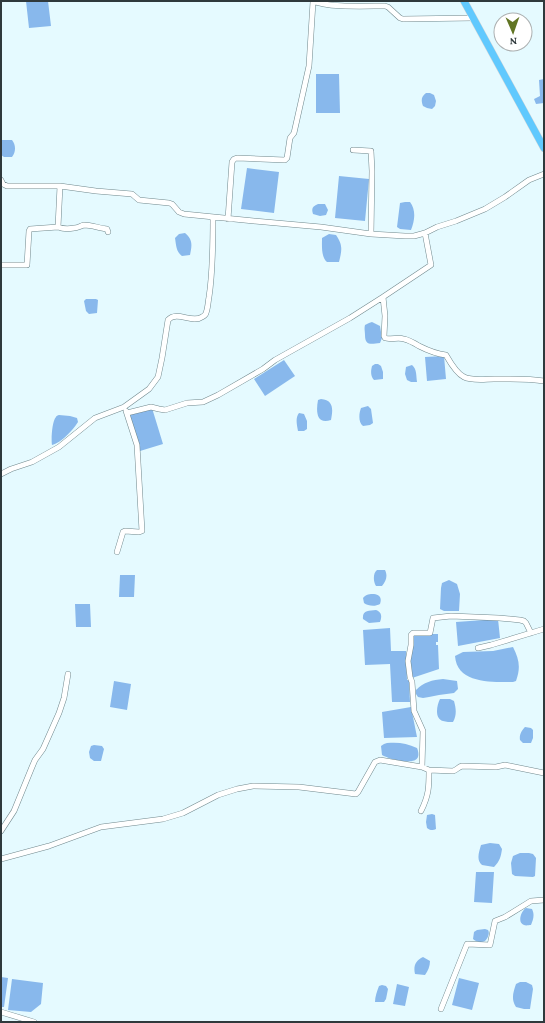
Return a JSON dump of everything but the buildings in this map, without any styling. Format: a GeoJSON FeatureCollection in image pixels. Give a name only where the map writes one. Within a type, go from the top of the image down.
{"type":"FeatureCollection","features":[{"type":"Feature","properties":{"kind":"highway"},"geometry":{"type":"LineString","coordinates":[[464,1],[544,148]]}},
{"type":"Feature","properties":{"kind":"street"},"geometry":{"type":"LineString","coordinates":[[228,218],[232,162],[234,159],[287,160],[290,138],[294,133],[309,66],[313,1],[342,5],[385,6],[403,19],[473,18]]}},
{"type":"Feature","properties":{"kind":"street"},"geometry":{"type":"LineString","coordinates":[[353,150],[371,151],[371,234]]}},
{"type":"Feature","properties":{"kind":"street"},"geometry":{"type":"LineString","coordinates":[[1,180],[3,184],[7,186],[60,186],[132,194],[139,200],[172,204],[179,212],[184,214],[321,227],[371,234],[414,236],[485,209],[506,197],[529,180],[544,174]]}},
{"type":"Feature","properties":{"kind":"street"},"geometry":{"type":"LineString","coordinates":[[58,227],[60,186]]}},
{"type":"Feature","properties":{"kind":"street"},"geometry":{"type":"LineString","coordinates":[[1,474],[32,462],[53,451],[95,418],[124,407],[149,389],[158,377],[168,320],[171,317],[176,316],[197,319],[202,318],[206,314],[210,290],[213,251],[213,217]]}},
{"type":"Feature","properties":{"kind":"street"},"geometry":{"type":"LineString","coordinates":[[1,265],[28,265],[30,229],[58,227],[75,228],[83,225],[107,229],[108,232]]}},
{"type":"Feature","properties":{"kind":"street"},"geometry":{"type":"LineString","coordinates":[[127,413],[151,407],[165,410],[187,403],[203,402],[218,395],[275,360],[350,318],[431,265],[425,233]]}},
{"type":"Feature","properties":{"kind":"street"},"geometry":{"type":"LineString","coordinates":[[383,297],[385,338],[402,338],[409,340],[436,354],[446,356],[451,364],[464,377],[473,379],[544,381]]}},
{"type":"Feature","properties":{"kind":"street"},"geometry":{"type":"LineString","coordinates":[[116,552],[123,532],[139,532],[142,530],[137,445],[124,407]]}},
{"type":"Feature","properties":{"kind":"street"},"geometry":{"type":"LineString","coordinates":[[422,767],[423,731],[414,711],[412,682],[408,662],[412,634],[430,633],[434,618],[451,616],[520,620],[526,623],[531,633]]}},
{"type":"Feature","properties":{"kind":"street"},"geometry":{"type":"LineString","coordinates":[[478,648],[544,629]]}},
{"type":"Feature","properties":{"kind":"street"},"geometry":{"type":"LineString","coordinates":[[1,831],[14,811],[35,760],[43,749],[59,713],[64,698],[68,674]]}},
{"type":"Feature","properties":{"kind":"street"},"geometry":{"type":"LineString","coordinates":[[1,859],[49,846],[101,827],[163,819],[183,813],[218,795],[253,786],[299,787],[356,794],[375,762],[380,760],[422,767],[429,770],[454,771],[462,766],[496,768],[505,765],[544,773]]}},
{"type":"Feature","properties":{"kind":"street"},"geometry":{"type":"LineString","coordinates":[[422,811],[429,791],[429,770]]}},
{"type":"Feature","properties":{"kind":"street"},"geometry":{"type":"LineString","coordinates":[[441,1009],[467,944],[490,945],[495,921],[505,917],[531,901],[544,900]]}},
{"type":"Feature","properties":{"kind":"street"},"geometry":{"type":"LineString","coordinates":[[1,1012],[34,1022]]}},
{"type":"Feature","properties":{"kind":"water"},"geometry":{"type":"Polygon","coordinates":[[[26,1],[48,1],[51,26],[29,28],[26,1]]]}},
{"type":"Feature","properties":{"kind":"water"},"geometry":{"type":"Polygon","coordinates":[[[316,74],[339,74],[340,113],[316,113],[316,74]]]}},
{"type":"Feature","properties":{"kind":"water"},"geometry":{"type":"Polygon","coordinates":[[[544,79],[544,103],[536,104],[534,99],[540,96],[539,80],[544,79]]]}},
{"type":"Feature","properties":{"kind":"water"},"geometry":{"type":"Polygon","coordinates":[[[426,93],[434,95],[436,101],[435,106],[432,109],[423,106],[422,99],[426,93]]]}},
{"type":"Feature","properties":{"kind":"water"},"geometry":{"type":"Polygon","coordinates":[[[2,140],[12,140],[15,146],[15,151],[12,157],[4,157],[1,155],[2,140]]]}},
{"type":"Feature","properties":{"kind":"water"},"geometry":{"type":"Polygon","coordinates":[[[247,168],[279,172],[274,213],[241,209],[247,168]]]}},
{"type":"Feature","properties":{"kind":"water"},"geometry":{"type":"Polygon","coordinates":[[[339,176],[369,179],[365,221],[335,218],[339,176]]]}},
{"type":"Feature","properties":{"kind":"water"},"geometry":{"type":"Polygon","coordinates":[[[410,202],[414,212],[411,230],[400,229],[397,227],[400,203],[410,202]]]}},
{"type":"Feature","properties":{"kind":"water"},"geometry":{"type":"Polygon","coordinates":[[[318,204],[325,204],[328,210],[326,215],[320,216],[313,214],[313,208],[318,204]]]}},
{"type":"Feature","properties":{"kind":"water"},"geometry":{"type":"Polygon","coordinates":[[[185,233],[191,240],[191,248],[190,255],[182,256],[177,250],[175,238],[179,234],[185,233]]]}},
{"type":"Feature","properties":{"kind":"water"},"geometry":{"type":"Polygon","coordinates":[[[329,234],[336,235],[340,242],[341,251],[339,262],[327,262],[325,260],[322,251],[322,238],[329,234]]]}},
{"type":"Feature","properties":{"kind":"water"},"geometry":{"type":"Polygon","coordinates":[[[86,299],[98,300],[97,313],[89,314],[86,311],[84,301],[86,299]]]}},
{"type":"Feature","properties":{"kind":"water"},"geometry":{"type":"Polygon","coordinates":[[[372,322],[380,326],[382,338],[380,343],[369,344],[365,339],[365,325],[372,322]]]}},
{"type":"Feature","properties":{"kind":"water"},"geometry":{"type":"Polygon","coordinates":[[[444,356],[446,379],[427,381],[425,357],[444,356]]]}},
{"type":"Feature","properties":{"kind":"water"},"geometry":{"type":"Polygon","coordinates":[[[284,360],[295,376],[265,396],[254,379],[284,360]]]}},
{"type":"Feature","properties":{"kind":"water"},"geometry":{"type":"Polygon","coordinates":[[[375,364],[381,366],[383,379],[374,380],[371,375],[372,366],[375,364]]]}},
{"type":"Feature","properties":{"kind":"water"},"geometry":{"type":"Polygon","coordinates":[[[412,365],[416,371],[417,382],[407,380],[405,374],[406,367],[412,365]]]}},
{"type":"Feature","properties":{"kind":"water"},"geometry":{"type":"Polygon","coordinates":[[[321,399],[328,401],[332,406],[331,420],[322,421],[318,416],[318,400],[321,399]]]}},
{"type":"Feature","properties":{"kind":"water"},"geometry":{"type":"Polygon","coordinates":[[[368,406],[371,409],[373,423],[363,426],[359,415],[360,410],[361,408],[368,406]]]}},
{"type":"Feature","properties":{"kind":"water"},"geometry":{"type":"Polygon","coordinates":[[[152,408],[163,444],[140,451],[129,415],[152,408]]]}},
{"type":"Feature","properties":{"kind":"water"},"geometry":{"type":"Polygon","coordinates":[[[299,413],[304,414],[307,421],[307,429],[304,431],[298,431],[297,419],[299,413]]]}},
{"type":"Feature","properties":{"kind":"water"},"geometry":{"type":"Polygon","coordinates":[[[59,415],[77,418],[78,422],[66,436],[59,442],[52,445],[54,422],[56,416],[59,415]]]}},
{"type":"Feature","properties":{"kind":"water"},"geometry":{"type":"Polygon","coordinates":[[[377,570],[385,570],[386,572],[385,582],[382,586],[376,586],[374,582],[374,575],[377,570]]]}},
{"type":"Feature","properties":{"kind":"water"},"geometry":{"type":"Polygon","coordinates":[[[120,575],[135,575],[134,597],[119,597],[120,575]]]}},
{"type":"Feature","properties":{"kind":"water"},"geometry":{"type":"Polygon","coordinates":[[[449,580],[457,584],[460,594],[459,611],[444,611],[440,609],[442,583],[449,580]]]}},
{"type":"Feature","properties":{"kind":"water"},"geometry":{"type":"Polygon","coordinates":[[[368,594],[374,594],[380,597],[380,604],[372,606],[364,603],[364,597],[368,594]]]}},
{"type":"Feature","properties":{"kind":"water"},"geometry":{"type":"Polygon","coordinates":[[[75,604],[90,604],[91,627],[76,627],[75,604]]]}},
{"type":"Feature","properties":{"kind":"water"},"geometry":{"type":"Polygon","coordinates":[[[376,610],[381,615],[380,622],[369,623],[363,619],[365,612],[376,610]]]}},
{"type":"Feature","properties":{"kind":"water"},"geometry":{"type":"Polygon","coordinates":[[[498,619],[500,638],[458,646],[456,622],[498,619]]]}},
{"type":"Feature","properties":{"kind":"water"},"geometry":{"type":"Polygon","coordinates":[[[390,628],[391,651],[406,651],[407,680],[409,680],[410,702],[392,702],[390,664],[365,665],[363,630],[390,628]]]}},
{"type":"Feature","properties":{"kind":"water"},"geometry":{"type":"Polygon","coordinates":[[[413,634],[438,634],[438,642],[436,642],[436,645],[438,645],[439,669],[412,678],[410,662],[413,634]]]}},
{"type":"Feature","properties":{"kind":"water"},"geometry":{"type":"Polygon","coordinates":[[[513,647],[517,655],[519,667],[516,681],[513,682],[477,680],[462,672],[457,665],[455,656],[463,652],[493,651],[513,647]]]}},
{"type":"Feature","properties":{"kind":"water"},"geometry":{"type":"Polygon","coordinates":[[[443,679],[457,681],[458,689],[454,693],[423,698],[418,697],[416,694],[416,690],[425,683],[443,679]]]}},
{"type":"Feature","properties":{"kind":"water"},"geometry":{"type":"Polygon","coordinates":[[[114,681],[131,684],[127,710],[110,707],[114,681]]]}},
{"type":"Feature","properties":{"kind":"water"},"geometry":{"type":"Polygon","coordinates":[[[440,699],[450,699],[454,701],[456,712],[453,722],[443,721],[438,717],[437,708],[440,699]]]}},
{"type":"Feature","properties":{"kind":"water"},"geometry":{"type":"Polygon","coordinates":[[[411,707],[417,737],[384,738],[382,712],[411,707]]]}},
{"type":"Feature","properties":{"kind":"water"},"geometry":{"type":"Polygon","coordinates":[[[525,727],[533,730],[533,738],[531,743],[523,743],[520,740],[521,733],[525,727]]]}},
{"type":"Feature","properties":{"kind":"water"},"geometry":{"type":"Polygon","coordinates":[[[387,743],[402,743],[413,746],[417,748],[418,757],[416,760],[407,761],[385,757],[382,755],[381,746],[387,743]]]}},
{"type":"Feature","properties":{"kind":"water"},"geometry":{"type":"Polygon","coordinates":[[[91,746],[102,746],[104,749],[101,761],[94,761],[90,758],[89,752],[91,746]]]}},
{"type":"Feature","properties":{"kind":"water"},"geometry":{"type":"Polygon","coordinates":[[[427,815],[435,815],[436,829],[430,830],[427,828],[426,822],[427,815]]]}},
{"type":"Feature","properties":{"kind":"water"},"geometry":{"type":"Polygon","coordinates":[[[490,843],[499,844],[502,849],[498,863],[494,867],[482,865],[479,861],[481,845],[490,843]]]}},
{"type":"Feature","properties":{"kind":"water"},"geometry":{"type":"Polygon","coordinates":[[[520,853],[533,854],[536,858],[535,876],[515,876],[512,874],[511,863],[513,856],[520,853]]]}},
{"type":"Feature","properties":{"kind":"water"},"geometry":{"type":"Polygon","coordinates":[[[476,872],[494,872],[492,903],[474,902],[476,872]]]}},
{"type":"Feature","properties":{"kind":"water"},"geometry":{"type":"Polygon","coordinates":[[[526,908],[532,909],[533,911],[531,925],[522,924],[520,920],[521,914],[526,908]]]}},
{"type":"Feature","properties":{"kind":"water"},"geometry":{"type":"Polygon","coordinates":[[[485,929],[488,930],[489,933],[485,941],[479,942],[473,939],[474,932],[485,929]]]}},
{"type":"Feature","properties":{"kind":"water"},"geometry":{"type":"Polygon","coordinates":[[[423,957],[430,961],[428,970],[425,975],[415,974],[414,968],[423,957]]]}},
{"type":"Feature","properties":{"kind":"water"},"geometry":{"type":"Polygon","coordinates":[[[1,977],[8,978],[4,1007],[1,1007],[1,977]]]}},
{"type":"Feature","properties":{"kind":"water"},"geometry":{"type":"Polygon","coordinates":[[[459,978],[479,983],[472,1010],[452,1005],[459,978]]]}},
{"type":"Feature","properties":{"kind":"water"},"geometry":{"type":"Polygon","coordinates":[[[12,979],[43,983],[41,1004],[31,1012],[8,1010],[12,979]]]}},
{"type":"Feature","properties":{"kind":"water"},"geometry":{"type":"Polygon","coordinates":[[[526,982],[532,985],[533,989],[530,1009],[516,1007],[514,1004],[514,990],[516,984],[526,982]]]}},
{"type":"Feature","properties":{"kind":"water"},"geometry":{"type":"Polygon","coordinates":[[[397,984],[409,987],[405,1006],[393,1004],[397,984]]]}},
{"type":"Feature","properties":{"kind":"water"},"geometry":{"type":"Polygon","coordinates":[[[379,986],[386,986],[388,989],[386,999],[384,1002],[375,1002],[379,986]]]}}]}
